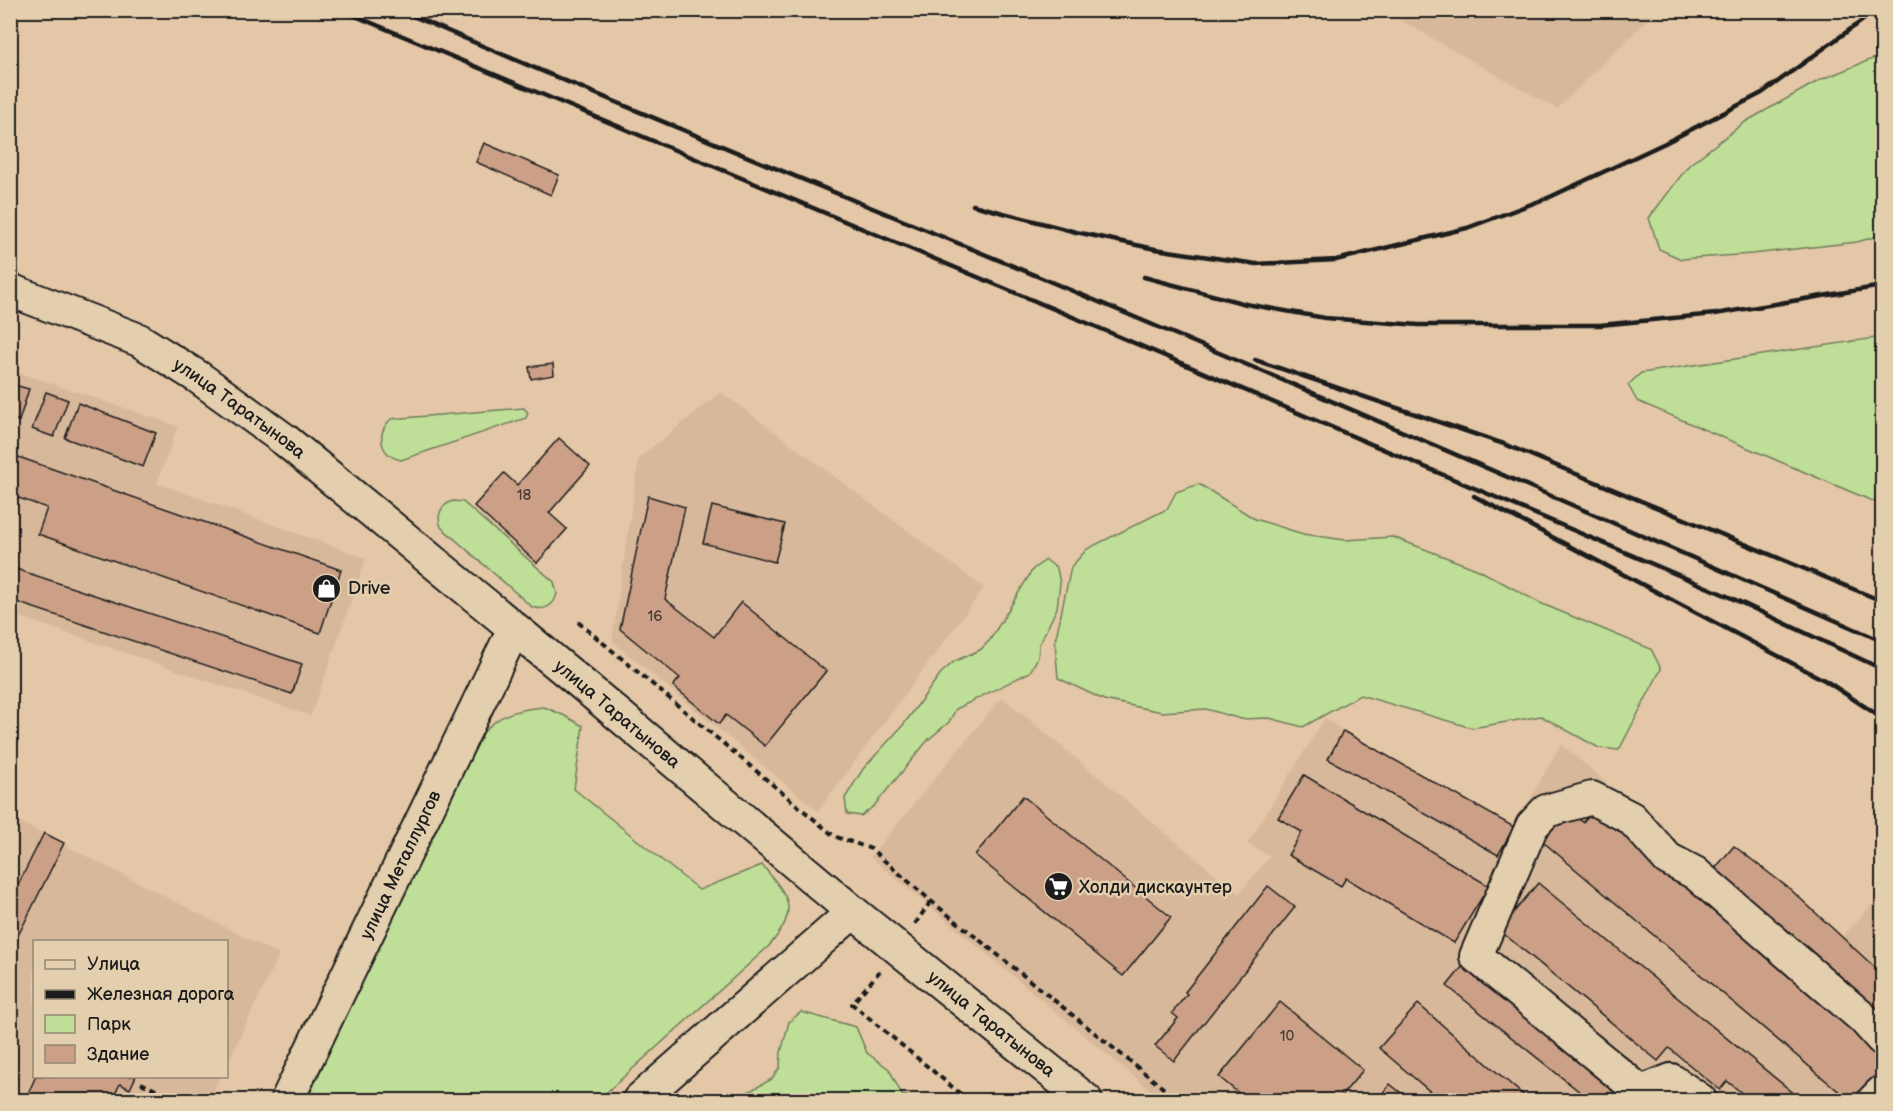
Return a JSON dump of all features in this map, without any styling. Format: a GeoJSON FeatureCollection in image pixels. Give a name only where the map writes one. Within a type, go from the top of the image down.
{"type":"FeatureCollection","features":[{"type":"Feature","properties":{"kind":"street","name":"улица Таратынова"},"geometry":{"type":"LineString","coordinates":[[10,290],[139,340],[198,377],[285,440],[576,679],[853,912],[1086,1101]]}},
{"type":"Feature","properties":{"kind":"street","name":"улица Металлургов"},"geometry":{"type":"LineString","coordinates":[[287,1101],[514,629]]}},
{"type":"Feature","properties":{"kind":"street"},"geometry":{"type":"LineString","coordinates":[[1700,1101],[1671,1080],[1641,1092],[1476,956],[1532,826],[1546,811],[1592,798],[1631,818],[1668,859],[1695,873],[1864,1019],[1882,1039]]}},
{"type":"Feature","properties":{"kind":"street"},"geometry":{"type":"LineString","coordinates":[[639,1101],[853,912]]}},
{"type":"Feature","properties":{"kind":"street"},"geometry":{"type":"LineString","coordinates":[[1874,1101],[1882,1092]]}},
{"type":"Feature","properties":{"kind":"path"},"geometry":{"type":"LineString","coordinates":[[578,622],[834,836],[871,849],[930,901],[1178,1101]]}},
{"type":"Feature","properties":{"kind":"path"},"geometry":{"type":"LineString","coordinates":[[930,901],[898,949],[852,1004],[968,1101]]}},
{"type":"Feature","properties":{"kind":"path"},"geometry":{"type":"LineString","coordinates":[[141,1083],[177,1101]]}},
{"type":"Feature","properties":{"kind":"shaded area"},"geometry":{"type":"Polygon","coordinates":[[[879,11],[1139,11],[1123,16],[879,11]]]}},
{"type":"Feature","properties":{"kind":"shaded area"},"geometry":{"type":"Polygon","coordinates":[[[1384,11],[1656,11],[1557,109],[1384,11]]]}},
{"type":"Feature","properties":{"kind":"shaded area"},"geometry":{"type":"Polygon","coordinates":[[[11,370],[178,426],[157,483],[366,558],[311,716],[11,614],[11,370]]]}},
{"type":"Feature","properties":{"kind":"shaded area"},"geometry":{"type":"Polygon","coordinates":[[[721,392],[984,588],[818,811],[612,641],[639,458],[721,392]]]}},
{"type":"Feature","properties":{"kind":"shaded area"},"geometry":{"type":"Polygon","coordinates":[[[1002,697],[1239,894],[1270,856],[1247,844],[1325,718],[1343,731],[1514,827],[1561,744],[1711,872],[1734,846],[1791,890],[1842,937],[1882,894],[1882,1100],[1162,1100],[870,857],[1002,697]]]}},
{"type":"Feature","properties":{"kind":"shaded area"},"geometry":{"type":"Polygon","coordinates":[[[10,817],[279,955],[228,1062],[228,940],[33,940],[33,1078],[220,1078],[209,1100],[11,1100],[10,817]]]}},
{"type":"Feature","properties":{"kind":"green space"},"geometry":{"type":"Polygon","coordinates":[[[1882,55],[1882,235],[1857,242],[1752,254],[1681,259],[1659,249],[1649,218],[1689,165],[1745,122],[1820,80],[1882,55]]]}},
{"type":"Feature","properties":{"kind":"green space"},"geometry":{"type":"Polygon","coordinates":[[[1882,337],[1882,505],[1637,401],[1628,385],[1641,373],[1882,337]]]}},
{"type":"Feature","properties":{"kind":"green space"},"geometry":{"type":"Polygon","coordinates":[[[524,408],[528,413],[526,418],[401,460],[388,453],[382,443],[383,431],[391,419],[524,408]]]}},
{"type":"Feature","properties":{"kind":"green space"},"geometry":{"type":"Polygon","coordinates":[[[1199,484],[1255,519],[1303,534],[1345,540],[1393,537],[1479,570],[1540,603],[1651,649],[1661,669],[1619,750],[1599,748],[1541,716],[1472,728],[1360,695],[1303,727],[1269,718],[1241,719],[1206,709],[1162,712],[1104,700],[1058,678],[1055,642],[1071,567],[1087,549],[1167,509],[1176,492],[1199,484]]]}},
{"type":"Feature","properties":{"kind":"green space"},"geometry":{"type":"Polygon","coordinates":[[[453,501],[463,502],[554,582],[557,594],[550,605],[544,608],[532,607],[441,527],[439,518],[441,511],[445,505],[453,501]]]}},
{"type":"Feature","properties":{"kind":"green space"},"geometry":{"type":"Polygon","coordinates":[[[1046,560],[1057,568],[1060,583],[1057,608],[1039,645],[1038,657],[1030,672],[956,709],[949,722],[928,740],[874,806],[861,816],[847,814],[845,798],[863,769],[904,724],[941,673],[955,661],[980,650],[990,640],[1033,569],[1046,560]]]}},
{"type":"Feature","properties":{"kind":"green space"},"geometry":{"type":"Polygon","coordinates":[[[544,707],[583,726],[574,789],[699,890],[762,865],[785,895],[788,904],[788,913],[779,933],[769,946],[598,1100],[307,1100],[470,748],[486,729],[501,717],[520,710],[544,707]]]}},
{"type":"Feature","properties":{"kind":"green space"},"geometry":{"type":"Polygon","coordinates":[[[801,1012],[856,1027],[867,1053],[889,1069],[902,1095],[922,1100],[861,1100],[837,1095],[822,1100],[733,1100],[772,1079],[780,1067],[781,1052],[789,1022],[801,1012]]]}},
{"type":"Feature","properties":{"kind":"building"},"geometry":{"type":"Polygon","coordinates":[[[1121,10],[1139,10],[1123,16],[1121,10]]]}},
{"type":"Feature","properties":{"kind":"building"},"geometry":{"type":"Polygon","coordinates":[[[484,143],[559,175],[551,195],[476,162],[484,143]]]}},
{"type":"Feature","properties":{"kind":"building"},"geometry":{"type":"Polygon","coordinates":[[[553,364],[554,375],[531,379],[529,367],[553,364]]]}},
{"type":"Feature","properties":{"kind":"building"},"geometry":{"type":"Polygon","coordinates":[[[10,384],[29,389],[19,421],[10,418],[10,384]]]}},
{"type":"Feature","properties":{"kind":"building"},"geometry":{"type":"Polygon","coordinates":[[[46,392],[68,400],[54,437],[32,429],[46,392]]]}},
{"type":"Feature","properties":{"kind":"building"},"geometry":{"type":"Polygon","coordinates":[[[78,403],[156,433],[143,467],[65,438],[78,403]]]}},
{"type":"Feature","properties":{"kind":"building"},"geometry":{"type":"Polygon","coordinates":[[[559,438],[590,466],[549,513],[567,529],[537,563],[474,506],[504,473],[517,485],[559,438]]]}},
{"type":"Feature","properties":{"kind":"building"},"geometry":{"type":"Polygon","coordinates":[[[10,454],[341,570],[320,633],[38,534],[47,508],[10,495],[10,454]]]}},
{"type":"Feature","properties":{"kind":"building"},"geometry":{"type":"Polygon","coordinates":[[[648,496],[685,507],[665,599],[714,637],[741,602],[826,671],[765,746],[726,715],[719,724],[673,686],[680,678],[620,629],[648,496]]]}},
{"type":"Feature","properties":{"kind":"building"},"geometry":{"type":"Polygon","coordinates":[[[712,506],[785,524],[775,562],[703,543],[712,506]]]}},
{"type":"Feature","properties":{"kind":"building"},"geometry":{"type":"Polygon","coordinates":[[[10,567],[302,664],[292,694],[10,600],[10,567]]]}},
{"type":"Feature","properties":{"kind":"building"},"geometry":{"type":"Polygon","coordinates":[[[1343,731],[1514,827],[1498,855],[1328,759],[1343,731]]]}},
{"type":"Feature","properties":{"kind":"building"},"geometry":{"type":"Polygon","coordinates":[[[1304,775],[1489,886],[1454,943],[1346,878],[1341,886],[1288,855],[1302,832],[1278,818],[1304,775]]]}},
{"type":"Feature","properties":{"kind":"building"},"geometry":{"type":"Polygon","coordinates":[[[1023,796],[1171,917],[1123,976],[975,855],[1023,796]]]}},
{"type":"Feature","properties":{"kind":"building"},"geometry":{"type":"Polygon","coordinates":[[[1597,806],[1882,1051],[1882,1069],[1854,1100],[1849,1100],[1542,841],[1568,812],[1583,822],[1597,806]]]}},
{"type":"Feature","properties":{"kind":"building"},"geometry":{"type":"Polygon","coordinates":[[[44,833],[64,843],[10,952],[10,901],[44,833]]]}},
{"type":"Feature","properties":{"kind":"building"},"geometry":{"type":"Polygon","coordinates":[[[1734,846],[1791,890],[1882,974],[1882,1018],[1712,872],[1734,846]]]}},
{"type":"Feature","properties":{"kind":"building"},"geometry":{"type":"Polygon","coordinates":[[[1538,883],[1802,1100],[1746,1100],[1748,1098],[1727,1081],[1720,1090],[1669,1048],[1658,1061],[1499,930],[1538,883]]]}},
{"type":"Feature","properties":{"kind":"building"},"geometry":{"type":"Polygon","coordinates":[[[1268,886],[1295,907],[1174,1061],[1155,1046],[1178,1018],[1172,1013],[1187,994],[1185,992],[1268,886]]]}},
{"type":"Feature","properties":{"kind":"building"},"geometry":{"type":"Polygon","coordinates":[[[1467,961],[1630,1090],[1621,1100],[1590,1100],[1447,986],[1467,961]]]}},
{"type":"Feature","properties":{"kind":"building"},"geometry":{"type":"Polygon","coordinates":[[[1280,1002],[1363,1070],[1338,1100],[1247,1100],[1219,1077],[1280,1002]]]}},
{"type":"Feature","properties":{"kind":"building"},"geometry":{"type":"Polygon","coordinates":[[[1418,1004],[1529,1100],[1440,1100],[1379,1048],[1418,1004]]]}},
{"type":"Feature","properties":{"kind":"building"},"geometry":{"type":"Polygon","coordinates":[[[35,1078],[135,1078],[130,1089],[120,1084],[112,1100],[25,1100],[35,1078]]]}},
{"type":"Feature","properties":{"kind":"building"},"geometry":{"type":"Polygon","coordinates":[[[1390,1084],[1410,1100],[1377,1100],[1390,1084]]]}},
{"type":"Feature","properties":{"kind":"railway"},"geometry":{"type":"LineString","coordinates":[[341,10],[1092,325],[1725,595],[1882,669]]}},
{"type":"Feature","properties":{"kind":"railway"},"geometry":{"type":"LineString","coordinates":[[399,10],[1191,341],[1882,641]]}},
{"type":"Feature","properties":{"kind":"railway"},"geometry":{"type":"LineString","coordinates":[[973,205],[1076,232],[1155,249],[1256,264],[1336,260],[1467,228],[1550,197],[1665,143],[1762,93],[1877,10]]}},
{"type":"Feature","properties":{"kind":"railway"},"geometry":{"type":"LineString","coordinates":[[1144,277],[1246,304],[1325,318],[1419,325],[1600,325],[1715,314],[1882,286]]}},
{"type":"Feature","properties":{"kind":"railway"},"geometry":{"type":"LineString","coordinates":[[1255,360],[1504,444],[1882,601]]}},
{"type":"Feature","properties":{"kind":"railway"},"geometry":{"type":"LineString","coordinates":[[1474,496],[1826,681],[1882,718]]}},
{"type":"Feature","properties":{"kind":"place","name":"Drive"},"geometry":{"type":"Point","coordinates":[327,588]}},
{"type":"Feature","properties":{"kind":"place","name":"Холди дискаунтер"},"geometry":{"type":"Point","coordinates":[1058,887]}}]}
